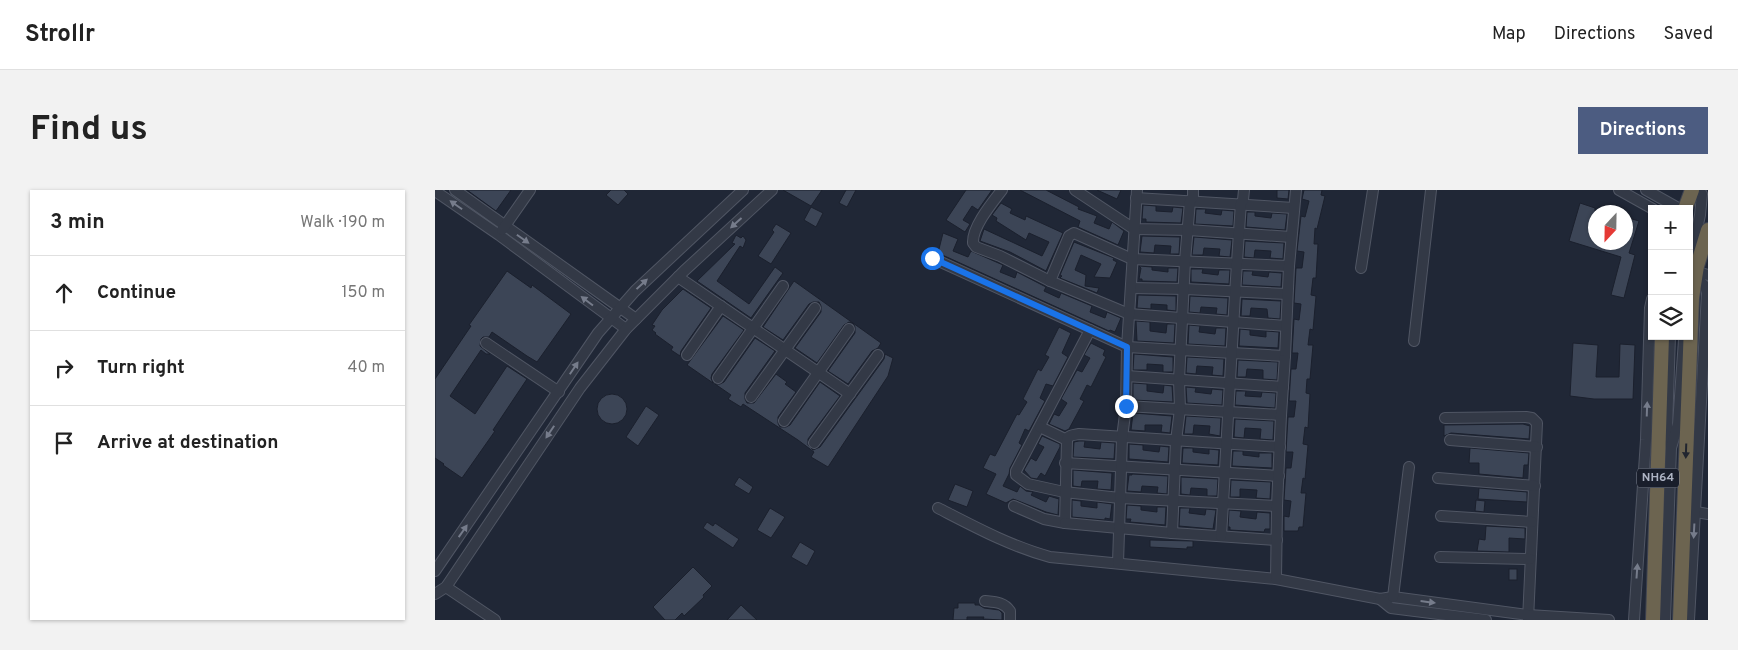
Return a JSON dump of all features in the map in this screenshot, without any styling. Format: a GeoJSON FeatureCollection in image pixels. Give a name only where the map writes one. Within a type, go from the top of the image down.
{"type":"FeatureCollection","features":[{"type":"Feature","properties":{"kind":"highway"},"geometry":{"type":"LineString","coordinates":[[1688,205],[1699,191]]}},
{"type":"Feature","properties":{"kind":"highway","name":"NH64"},"geometry":{"type":"LineString","coordinates":[[1680,620],[1692,298],[1697,273],[1701,228]]}},
{"type":"Feature","properties":{"kind":"highway","name":"NH64"},"geometry":{"type":"LineString","coordinates":[[1653,620],[1663,340]]}},
{"type":"Feature","properties":{"kind":"street"},"geometry":{"type":"LineString","coordinates":[[455,190],[636,319]]}},
{"type":"Feature","properties":{"kind":"street"},"geometry":{"type":"LineString","coordinates":[[499,235],[530,190]]}},
{"type":"Feature","properties":{"kind":"street"},"geometry":{"type":"LineString","coordinates":[[435,571],[610,318],[635,290],[743,190]]}},
{"type":"Feature","properties":{"kind":"street"},"geometry":{"type":"LineString","coordinates":[[435,594],[446,586],[588,378],[636,319],[678,277],[772,190]]}},
{"type":"Feature","properties":{"kind":"street"},"geometry":{"type":"LineString","coordinates":[[1001,190],[983,216],[973,235],[973,243],[976,247],[1129,314],[1286,326]]}},
{"type":"Feature","properties":{"kind":"street"},"geometry":{"type":"LineString","coordinates":[[1075,190],[1134,229],[1188,230],[1291,237]]}},
{"type":"Feature","properties":{"kind":"street"},"geometry":{"type":"LineString","coordinates":[[1221,536],[1234,291],[1241,203],[1244,190]]}},
{"type":"Feature","properties":{"kind":"street"},"geometry":{"type":"LineString","coordinates":[[1277,578],[1277,506],[1281,415],[1287,294],[1296,190]]}},
{"type":"Feature","properties":{"kind":"street"},"geometry":{"type":"LineString","coordinates":[[1361,268],[1373,190]]}},
{"type":"Feature","properties":{"kind":"street"},"geometry":{"type":"LineString","coordinates":[[1414,341],[1431,190]]}},
{"type":"Feature","properties":{"kind":"street"},"geometry":{"type":"LineString","coordinates":[[1621,190],[1648,206]]}},
{"type":"Feature","properties":{"kind":"street"},"geometry":{"type":"LineString","coordinates":[[1646,190],[1673,205]]}},
{"type":"Feature","properties":{"kind":"street"},"geometry":{"type":"LineString","coordinates":[[435,191],[499,235],[627,330]]}},
{"type":"Feature","properties":{"kind":"street"},"geometry":{"type":"LineString","coordinates":[[1699,191],[1695,214],[1701,228]]}},
{"type":"Feature","properties":{"kind":"street"},"geometry":{"type":"LineString","coordinates":[[1118,563],[1131,259],[1136,194],[1192,195],[1241,203],[1294,208]]}},
{"type":"Feature","properties":{"kind":"street"},"geometry":{"type":"LineString","coordinates":[[1172,533],[1176,441],[1180,409],[1179,380],[1185,261],[1192,195]]}},
{"type":"Feature","properties":{"kind":"street"},"geometry":{"type":"LineString","coordinates":[[1050,281],[1071,234],[1078,234],[1131,259],[1289,266]]}},
{"type":"Feature","properties":{"kind":"street"},"geometry":{"type":"LineString","coordinates":[[932,258],[1127,347],[1285,356]]}},
{"type":"Feature","properties":{"kind":"street"},"geometry":{"type":"LineString","coordinates":[[1689,620],[1707,292],[1697,273]]}},
{"type":"Feature","properties":{"kind":"street"},"geometry":{"type":"LineString","coordinates":[[678,277],[850,394]]}},
{"type":"Feature","properties":{"kind":"street"},"geometry":{"type":"LineString","coordinates":[[718,378],[783,286]]}},
{"type":"Feature","properties":{"kind":"street"},"geometry":{"type":"LineString","coordinates":[[1131,288],[1287,294]]}},
{"type":"Feature","properties":{"kind":"street"},"geometry":{"type":"LineString","coordinates":[[687,354],[721,306]]}},
{"type":"Feature","properties":{"kind":"street"},"geometry":{"type":"LineString","coordinates":[[751,397],[815,308]]}},
{"type":"Feature","properties":{"kind":"street"},"geometry":{"type":"LineString","coordinates":[[785,421],[849,328]]}},
{"type":"Feature","properties":{"kind":"street"},"geometry":{"type":"LineString","coordinates":[[1090,330],[1041,427],[1016,471],[1017,475],[1028,484],[1065,492],[1120,498],[1277,506]]}},
{"type":"Feature","properties":{"kind":"street"},"geometry":{"type":"LineString","coordinates":[[1634,620],[1646,440],[1649,340]]}},
{"type":"Feature","properties":{"kind":"street"},"geometry":{"type":"LineString","coordinates":[[1665,620],[1671,448],[1667,429],[1670,340]]}},
{"type":"Feature","properties":{"kind":"street"},"geometry":{"type":"LineString","coordinates":[[1671,448],[1678,424],[1684,340]]}},
{"type":"Feature","properties":{"kind":"street"},"geometry":{"type":"LineString","coordinates":[[487,343],[559,392]]}},
{"type":"Feature","properties":{"kind":"street"},"geometry":{"type":"LineString","coordinates":[[814,443],[878,355]]}},
{"type":"Feature","properties":{"kind":"street"},"geometry":{"type":"LineString","coordinates":[[1127,376],[1283,386]]}},
{"type":"Feature","properties":{"kind":"street"},"geometry":{"type":"LineString","coordinates":[[1126,406],[1281,415]]}},
{"type":"Feature","properties":{"kind":"street"},"geometry":{"type":"LineString","coordinates":[[1445,418],[1526,417],[1532,418],[1537,423],[1528,617]]}},
{"type":"Feature","properties":{"kind":"street"},"geometry":{"type":"LineString","coordinates":[[1041,427],[1067,440]]}},
{"type":"Feature","properties":{"kind":"street"},"geometry":{"type":"LineString","coordinates":[[1065,523],[1065,463],[1067,440],[1070,436],[1079,434],[1280,447]]}},
{"type":"Feature","properties":{"kind":"street"},"geometry":{"type":"LineString","coordinates":[[1450,440],[1537,446]]}},
{"type":"Feature","properties":{"kind":"street"},"geometry":{"type":"LineString","coordinates":[[1065,463],[1121,468],[1279,476]]}},
{"type":"Feature","properties":{"kind":"street"},"geometry":{"type":"LineString","coordinates":[[1393,597],[1409,467]]}},
{"type":"Feature","properties":{"kind":"street"},"geometry":{"type":"LineString","coordinates":[[1438,478],[1535,486]]}},
{"type":"Feature","properties":{"kind":"street"},"geometry":{"type":"LineString","coordinates":[[1014,506],[1044,519],[1065,523],[1119,529],[1277,540]]}},
{"type":"Feature","properties":{"kind":"street"},"geometry":{"type":"LineString","coordinates":[[938,508],[1003,541],[1050,557],[1277,578],[1380,599],[1393,597],[1528,617],[1609,620]]}},
{"type":"Feature","properties":{"kind":"street"},"geometry":{"type":"LineString","coordinates":[[1695,512],[1708,514]]}},
{"type":"Feature","properties":{"kind":"street"},"geometry":{"type":"LineString","coordinates":[[1441,516],[1532,522]]}},
{"type":"Feature","properties":{"kind":"street"},"geometry":{"type":"LineString","coordinates":[[1440,557],[1530,559]]}},
{"type":"Feature","properties":{"kind":"street"},"geometry":{"type":"LineString","coordinates":[[446,586],[495,620]]}},
{"type":"Feature","properties":{"kind":"street"},"geometry":{"type":"LineString","coordinates":[[1380,599],[1391,608],[1420,616],[1486,620]]}},
{"type":"Feature","properties":{"kind":"street"},"geometry":{"type":"LineString","coordinates":[[985,600],[1000,602],[1005,605],[1010,611],[1010,620]]}},
{"type":"Feature","properties":{"kind":"building"},"geometry":{"type":"Polygon","coordinates":[[[467,190],[511,190],[496,211],[467,190]]]}},
{"type":"Feature","properties":{"kind":"building"},"geometry":{"type":"Polygon","coordinates":[[[611,190],[624,190],[628,194],[618,205],[606,195],[611,190]]]}},
{"type":"Feature","properties":{"kind":"building"},"geometry":{"type":"Polygon","coordinates":[[[783,190],[822,190],[811,206],[783,190]]]}},
{"type":"Feature","properties":{"kind":"building"},"geometry":{"type":"Polygon","coordinates":[[[846,190],[856,190],[847,207],[839,203],[846,190]]]}},
{"type":"Feature","properties":{"kind":"building"},"geometry":{"type":"Polygon","coordinates":[[[966,190],[992,190],[978,210],[972,206],[963,220],[970,224],[965,232],[946,220],[966,190]]]}},
{"type":"Feature","properties":{"kind":"building"},"geometry":{"type":"Polygon","coordinates":[[[1020,190],[1046,190],[1079,207],[1078,209],[1097,216],[1094,223],[1109,229],[1112,222],[1124,231],[1118,245],[1078,227],[1080,221],[1020,190]]]}},
{"type":"Feature","properties":{"kind":"building"},"geometry":{"type":"Polygon","coordinates":[[[1097,190],[1121,190],[1117,199],[1097,190]]]}},
{"type":"Feature","properties":{"kind":"building"},"geometry":{"type":"Polygon","coordinates":[[[1277,190],[1289,190],[1288,199],[1277,198],[1277,190]]]}},
{"type":"Feature","properties":{"kind":"building"},"geometry":{"type":"Polygon","coordinates":[[[1304,190],[1322,190],[1321,195],[1325,196],[1317,229],[1315,228],[1314,244],[1318,244],[1316,278],[1313,278],[1311,295],[1316,296],[1313,330],[1310,329],[1308,345],[1313,345],[1310,379],[1307,379],[1306,393],[1310,394],[1308,428],[1305,427],[1303,444],[1308,445],[1305,479],[1303,478],[1301,493],[1306,493],[1303,527],[1299,527],[1298,531],[1284,531],[1284,516],[1289,517],[1291,501],[1284,500],[1286,468],[1291,468],[1293,452],[1286,452],[1288,417],[1294,417],[1296,401],[1289,401],[1291,369],[1296,369],[1298,353],[1292,353],[1294,319],[1299,320],[1301,304],[1294,303],[1296,268],[1302,268],[1304,252],[1297,251],[1301,216],[1305,217],[1309,201],[1302,199],[1304,190]]]}},
{"type":"Feature","properties":{"kind":"building"},"geometry":{"type":"Polygon","coordinates":[[[1001,203],[1012,209],[1010,213],[1025,220],[1026,216],[1063,233],[1046,271],[1010,252],[980,241],[984,229],[1042,256],[1049,242],[1029,233],[1026,240],[996,221],[997,218],[992,215],[1001,203]]]}},
{"type":"Feature","properties":{"kind":"building"},"geometry":{"type":"Polygon","coordinates":[[[1580,203],[1588,206],[1588,247],[1569,241],[1580,203]]]}},
{"type":"Feature","properties":{"kind":"building"},"geometry":{"type":"Polygon","coordinates":[[[1143,205],[1156,206],[1156,211],[1172,212],[1173,207],[1183,208],[1181,223],[1146,222],[1146,219],[1142,219],[1143,205]]]}},
{"type":"Feature","properties":{"kind":"building"},"geometry":{"type":"Polygon","coordinates":[[[811,207],[823,213],[816,227],[804,220],[811,207]]]}},
{"type":"Feature","properties":{"kind":"building"},"geometry":{"type":"Polygon","coordinates":[[[1196,209],[1206,209],[1205,213],[1221,215],[1222,210],[1234,211],[1233,226],[1195,224],[1196,209]]]}},
{"type":"Feature","properties":{"kind":"building"},"geometry":{"type":"Polygon","coordinates":[[[1247,212],[1255,212],[1255,216],[1271,218],[1272,213],[1287,214],[1285,230],[1246,227],[1247,212]]]}},
{"type":"Feature","properties":{"kind":"building"},"geometry":{"type":"Polygon","coordinates":[[[1633,219],[1639,221],[1633,240],[1633,219]]]}},
{"type":"Feature","properties":{"kind":"building"},"geometry":{"type":"Polygon","coordinates":[[[776,224],[791,233],[771,264],[758,256],[774,232],[772,230],[776,224]]]}},
{"type":"Feature","properties":{"kind":"building"},"geometry":{"type":"Polygon","coordinates":[[[943,233],[958,239],[953,251],[968,257],[971,251],[1003,265],[1000,272],[1015,278],[1017,272],[1046,287],[1044,291],[1059,298],[1061,293],[1092,306],[1090,312],[1105,318],[1107,312],[1121,318],[1115,332],[1109,331],[938,253],[943,233]]]}},
{"type":"Feature","properties":{"kind":"building"},"geometry":{"type":"Polygon","coordinates":[[[736,235],[741,238],[743,236],[746,240],[743,248],[740,246],[717,281],[749,304],[775,267],[783,273],[751,318],[697,281],[735,244],[732,243],[736,235]]]}},
{"type":"Feature","properties":{"kind":"building"},"geometry":{"type":"Polygon","coordinates":[[[1142,236],[1180,237],[1179,254],[1170,254],[1171,246],[1155,245],[1154,253],[1140,252],[1142,236]]]}},
{"type":"Feature","properties":{"kind":"building"},"geometry":{"type":"Polygon","coordinates":[[[1194,237],[1232,240],[1230,257],[1219,256],[1220,249],[1204,248],[1203,255],[1192,255],[1194,237]]]}},
{"type":"Feature","properties":{"kind":"building"},"geometry":{"type":"Polygon","coordinates":[[[1245,241],[1284,243],[1283,259],[1270,258],[1271,251],[1255,250],[1254,258],[1244,257],[1245,241]]]}},
{"type":"Feature","properties":{"kind":"building"},"geometry":{"type":"Polygon","coordinates":[[[1074,242],[1114,258],[1113,260],[1117,262],[1110,278],[1094,277],[1101,264],[1081,255],[1075,270],[1086,275],[1085,286],[1099,288],[1097,293],[1060,278],[1074,242]]]}},
{"type":"Feature","properties":{"kind":"building"},"geometry":{"type":"Polygon","coordinates":[[[1598,250],[1630,250],[1629,253],[1635,255],[1624,298],[1611,295],[1621,257],[1598,250]]]}},
{"type":"Feature","properties":{"kind":"building"},"geometry":{"type":"Polygon","coordinates":[[[1139,266],[1152,267],[1152,270],[1168,272],[1168,268],[1178,268],[1177,282],[1142,281],[1142,279],[1139,279],[1141,268],[1139,266]]]}},
{"type":"Feature","properties":{"kind":"building"},"geometry":{"type":"Polygon","coordinates":[[[1191,269],[1203,269],[1202,273],[1218,275],[1219,270],[1230,270],[1229,284],[1191,282],[1191,269]]]}},
{"type":"Feature","properties":{"kind":"building"},"geometry":{"type":"Polygon","coordinates":[[[507,271],[531,288],[532,285],[571,314],[537,362],[492,332],[489,337],[481,339],[480,346],[490,354],[486,354],[481,350],[450,396],[475,414],[507,366],[527,379],[493,430],[495,431],[462,478],[435,458],[435,379],[471,326],[469,325],[507,271]]]}},
{"type":"Feature","properties":{"kind":"building"},"geometry":{"type":"Polygon","coordinates":[[[1243,271],[1253,271],[1252,275],[1268,277],[1269,272],[1282,273],[1281,287],[1242,285],[1243,271]]]}},
{"type":"Feature","properties":{"kind":"building"},"geometry":{"type":"Polygon","coordinates":[[[794,281],[853,323],[849,322],[844,325],[817,363],[795,348],[821,312],[819,302],[809,304],[783,340],[763,327],[794,281]]]}},
{"type":"Feature","properties":{"kind":"building"},"geometry":{"type":"Polygon","coordinates":[[[683,289],[711,308],[681,351],[680,356],[671,350],[673,347],[655,334],[652,330],[655,326],[652,325],[662,310],[683,289]]]}},
{"type":"Feature","properties":{"kind":"building"},"geometry":{"type":"Polygon","coordinates":[[[1138,295],[1176,296],[1176,311],[1167,310],[1167,305],[1151,304],[1151,309],[1137,308],[1138,295]]]}},
{"type":"Feature","properties":{"kind":"building"},"geometry":{"type":"Polygon","coordinates":[[[1190,296],[1228,298],[1227,315],[1216,314],[1217,308],[1201,307],[1200,313],[1189,312],[1190,296]]]}},
{"type":"Feature","properties":{"kind":"building"},"geometry":{"type":"Polygon","coordinates":[[[1242,299],[1281,301],[1280,319],[1268,318],[1267,309],[1251,308],[1250,316],[1241,316],[1242,299]]]}},
{"type":"Feature","properties":{"kind":"building"},"geometry":{"type":"Polygon","coordinates":[[[723,316],[744,330],[712,374],[713,383],[687,365],[723,316]]]}},
{"type":"Feature","properties":{"kind":"building"},"geometry":{"type":"Polygon","coordinates":[[[1136,321],[1150,322],[1150,331],[1166,333],[1167,324],[1175,324],[1174,343],[1137,341],[1136,321]]]}},
{"type":"Feature","properties":{"kind":"building"},"geometry":{"type":"Polygon","coordinates":[[[853,323],[881,343],[878,348],[872,351],[848,384],[828,371],[855,333],[853,323]]]}},
{"type":"Feature","properties":{"kind":"building"},"geometry":{"type":"Polygon","coordinates":[[[1189,325],[1200,326],[1199,332],[1215,334],[1216,328],[1226,328],[1225,346],[1188,344],[1189,325]]]}},
{"type":"Feature","properties":{"kind":"building"},"geometry":{"type":"Polygon","coordinates":[[[1059,327],[1071,333],[1062,353],[1068,357],[1053,386],[1046,384],[1040,398],[1045,401],[1029,431],[1025,429],[1019,443],[1022,445],[1003,486],[1017,492],[1020,486],[1026,491],[1033,492],[1031,495],[1046,502],[1049,496],[1059,499],[1058,515],[1013,499],[1006,503],[986,494],[996,474],[983,468],[990,454],[995,456],[1017,414],[1019,415],[1027,402],[1023,399],[1038,369],[1041,371],[1049,357],[1045,355],[1059,327]]]}},
{"type":"Feature","properties":{"kind":"building"},"geometry":{"type":"Polygon","coordinates":[[[1240,329],[1250,330],[1250,335],[1266,337],[1266,331],[1279,332],[1278,348],[1239,346],[1240,329]]]}},
{"type":"Feature","properties":{"kind":"building"},"geometry":{"type":"Polygon","coordinates":[[[755,338],[775,351],[745,393],[745,399],[747,403],[754,403],[776,374],[787,382],[785,384],[796,392],[778,417],[780,427],[790,425],[820,382],[840,396],[808,439],[808,445],[813,450],[820,447],[884,359],[885,354],[893,358],[888,376],[828,467],[811,457],[814,452],[798,440],[743,404],[741,407],[728,399],[731,395],[715,384],[724,382],[755,338]]]}},
{"type":"Feature","properties":{"kind":"building"},"geometry":{"type":"Polygon","coordinates":[[[1091,343],[1105,350],[1103,355],[1106,357],[1091,387],[1087,385],[1080,399],[1084,401],[1069,429],[1065,431],[1049,424],[1054,414],[1059,416],[1067,403],[1061,399],[1077,370],[1082,372],[1090,358],[1084,355],[1091,343]]]}},
{"type":"Feature","properties":{"kind":"building"},"geometry":{"type":"Polygon","coordinates":[[[1573,343],[1598,345],[1596,377],[1619,377],[1620,344],[1635,345],[1633,399],[1594,399],[1570,396],[1573,343]]]}},
{"type":"Feature","properties":{"kind":"building"},"geometry":{"type":"Polygon","coordinates":[[[1134,354],[1173,357],[1173,372],[1163,372],[1163,365],[1147,364],[1147,370],[1133,370],[1134,354]]]}},
{"type":"Feature","properties":{"kind":"building"},"geometry":{"type":"Polygon","coordinates":[[[1187,357],[1224,359],[1223,376],[1212,375],[1213,367],[1197,366],[1196,374],[1186,373],[1187,357]]]}},
{"type":"Feature","properties":{"kind":"building"},"geometry":{"type":"Polygon","coordinates":[[[1238,360],[1278,362],[1277,380],[1263,379],[1263,370],[1247,369],[1246,377],[1237,377],[1238,360]]]}},
{"type":"Feature","properties":{"kind":"building"},"geometry":{"type":"Polygon","coordinates":[[[1133,383],[1147,384],[1147,391],[1163,393],[1164,385],[1172,386],[1173,402],[1133,400],[1133,383]]]}},
{"type":"Feature","properties":{"kind":"building"},"geometry":{"type":"Polygon","coordinates":[[[1186,387],[1196,388],[1195,392],[1211,394],[1212,389],[1223,390],[1222,405],[1187,403],[1186,387]]]}},
{"type":"Feature","properties":{"kind":"building"},"geometry":{"type":"Polygon","coordinates":[[[1236,391],[1246,391],[1245,396],[1261,397],[1262,392],[1276,393],[1275,408],[1235,405],[1236,391]]]}},
{"type":"Feature","properties":{"kind":"building"},"geometry":{"type":"Polygon","coordinates":[[[612,394],[623,398],[627,409],[623,420],[612,424],[601,420],[597,409],[601,398],[612,394]]]}},
{"type":"Feature","properties":{"kind":"building"},"geometry":{"type":"Polygon","coordinates":[[[646,406],[659,415],[638,446],[626,437],[646,406]]]}},
{"type":"Feature","properties":{"kind":"building"},"geometry":{"type":"Polygon","coordinates":[[[1133,413],[1172,416],[1170,433],[1161,432],[1162,425],[1145,425],[1145,431],[1131,430],[1133,413]]]}},
{"type":"Feature","properties":{"kind":"building"},"geometry":{"type":"Polygon","coordinates":[[[1186,416],[1221,418],[1220,436],[1209,434],[1210,426],[1194,425],[1193,434],[1184,434],[1186,416]]]}},
{"type":"Feature","properties":{"kind":"building"},"geometry":{"type":"Polygon","coordinates":[[[1235,419],[1274,421],[1273,440],[1260,439],[1261,429],[1245,428],[1244,438],[1234,437],[1235,419]]]}},
{"type":"Feature","properties":{"kind":"building"},"geometry":{"type":"Polygon","coordinates":[[[1523,424],[1530,426],[1529,439],[1451,433],[1444,436],[1444,425],[1523,424]]]}},
{"type":"Feature","properties":{"kind":"building"},"geometry":{"type":"Polygon","coordinates":[[[1042,436],[1060,444],[1060,447],[1045,476],[1041,473],[1037,479],[1031,478],[1024,470],[1031,458],[1036,461],[1044,447],[1038,444],[1042,436]]]}},
{"type":"Feature","properties":{"kind":"building"},"geometry":{"type":"Polygon","coordinates":[[[1085,441],[1084,447],[1100,449],[1101,442],[1115,443],[1114,459],[1073,457],[1074,442],[1085,441]]]}},
{"type":"Feature","properties":{"kind":"building"},"geometry":{"type":"Polygon","coordinates":[[[1129,444],[1143,445],[1143,450],[1159,452],[1160,446],[1169,447],[1168,462],[1129,459],[1129,444]]]}},
{"type":"Feature","properties":{"kind":"building"},"geometry":{"type":"Polygon","coordinates":[[[1183,448],[1193,448],[1193,452],[1209,454],[1209,449],[1219,450],[1218,465],[1182,463],[1183,448]]]}},
{"type":"Feature","properties":{"kind":"building"},"geometry":{"type":"Polygon","coordinates":[[[1470,448],[1529,453],[1528,465],[1524,465],[1523,478],[1479,474],[1479,463],[1469,463],[1470,448]]]}},
{"type":"Feature","properties":{"kind":"building"},"geometry":{"type":"Polygon","coordinates":[[[1233,451],[1243,451],[1243,455],[1259,457],[1259,453],[1272,453],[1272,468],[1232,466],[1233,451]]]}},
{"type":"Feature","properties":{"kind":"building"},"geometry":{"type":"Polygon","coordinates":[[[1073,470],[1112,473],[1111,490],[1097,489],[1098,481],[1082,481],[1081,487],[1073,486],[1073,470]]]}},
{"type":"Feature","properties":{"kind":"building"},"geometry":{"type":"Polygon","coordinates":[[[1129,475],[1168,476],[1167,494],[1157,493],[1158,487],[1142,486],[1141,492],[1127,491],[1129,475]]]}},
{"type":"Feature","properties":{"kind":"building"},"geometry":{"type":"Polygon","coordinates":[[[739,477],[753,487],[749,494],[734,485],[739,477]]]}},
{"type":"Feature","properties":{"kind":"building"},"geometry":{"type":"Polygon","coordinates":[[[1181,477],[1218,479],[1217,496],[1207,496],[1207,489],[1191,488],[1190,495],[1181,494],[1181,477]]]}},
{"type":"Feature","properties":{"kind":"building"},"geometry":{"type":"Polygon","coordinates":[[[1231,480],[1271,482],[1270,499],[1256,498],[1257,490],[1240,489],[1240,497],[1230,497],[1231,480]]]}},
{"type":"Feature","properties":{"kind":"building"},"geometry":{"type":"Polygon","coordinates":[[[955,484],[973,491],[967,507],[948,500],[955,484]]]}},
{"type":"Feature","properties":{"kind":"building"},"geometry":{"type":"Polygon","coordinates":[[[1479,488],[1527,492],[1527,502],[1478,499],[1479,488]]]}},
{"type":"Feature","properties":{"kind":"building"},"geometry":{"type":"Polygon","coordinates":[[[1072,500],[1081,501],[1081,506],[1097,508],[1097,502],[1112,504],[1110,519],[1072,517],[1072,500]]]}},
{"type":"Feature","properties":{"kind":"building"},"geometry":{"type":"Polygon","coordinates":[[[1476,500],[1485,501],[1484,512],[1475,511],[1476,500]]]}},
{"type":"Feature","properties":{"kind":"building"},"geometry":{"type":"Polygon","coordinates":[[[1127,505],[1141,506],[1141,510],[1157,512],[1157,507],[1166,507],[1165,525],[1130,522],[1131,519],[1126,519],[1127,505]]]}},
{"type":"Feature","properties":{"kind":"building"},"geometry":{"type":"Polygon","coordinates":[[[770,508],[785,517],[771,538],[757,530],[770,508]]]}},
{"type":"Feature","properties":{"kind":"building"},"geometry":{"type":"Polygon","coordinates":[[[1180,508],[1190,508],[1189,513],[1205,515],[1206,509],[1216,510],[1213,529],[1179,526],[1180,508]]]}},
{"type":"Feature","properties":{"kind":"building"},"geometry":{"type":"Polygon","coordinates":[[[1229,510],[1241,511],[1240,517],[1256,519],[1257,512],[1270,513],[1270,529],[1265,529],[1264,532],[1230,530],[1230,527],[1228,527],[1229,510]]]}},
{"type":"Feature","properties":{"kind":"building"},"geometry":{"type":"Polygon","coordinates":[[[707,522],[713,526],[715,523],[739,539],[733,548],[703,528],[707,522]]]}},
{"type":"Feature","properties":{"kind":"building"},"geometry":{"type":"Polygon","coordinates":[[[1486,526],[1525,528],[1525,539],[1509,538],[1509,552],[1477,551],[1479,539],[1485,540],[1486,526]]]}},
{"type":"Feature","properties":{"kind":"building"},"geometry":{"type":"Polygon","coordinates":[[[1150,540],[1193,541],[1193,547],[1187,547],[1187,549],[1150,547],[1150,540]]]}},
{"type":"Feature","properties":{"kind":"building"},"geometry":{"type":"Polygon","coordinates":[[[800,542],[815,551],[807,566],[791,557],[800,542]]]}},
{"type":"Feature","properties":{"kind":"building"},"geometry":{"type":"Polygon","coordinates":[[[693,567],[712,586],[703,595],[704,597],[684,616],[682,613],[675,620],[665,620],[653,607],[693,567]]]}},
{"type":"Feature","properties":{"kind":"building"},"geometry":{"type":"Polygon","coordinates":[[[1509,569],[1517,569],[1517,580],[1509,580],[1509,569]]]}},
{"type":"Feature","properties":{"kind":"building"},"geometry":{"type":"Polygon","coordinates":[[[958,603],[975,603],[975,605],[984,608],[999,610],[1002,613],[1002,620],[967,617],[967,620],[953,620],[954,608],[958,608],[958,603]]]}},
{"type":"Feature","properties":{"kind":"building"},"geometry":{"type":"Polygon","coordinates":[[[741,605],[757,620],[727,620],[741,605]]]}},
{"type":"Feature","properties":{"kind":"route"},"geometry":{"type":"LineString","coordinates":[[932,258],[1108,340],[1127,347],[1126,406]]}}]}
